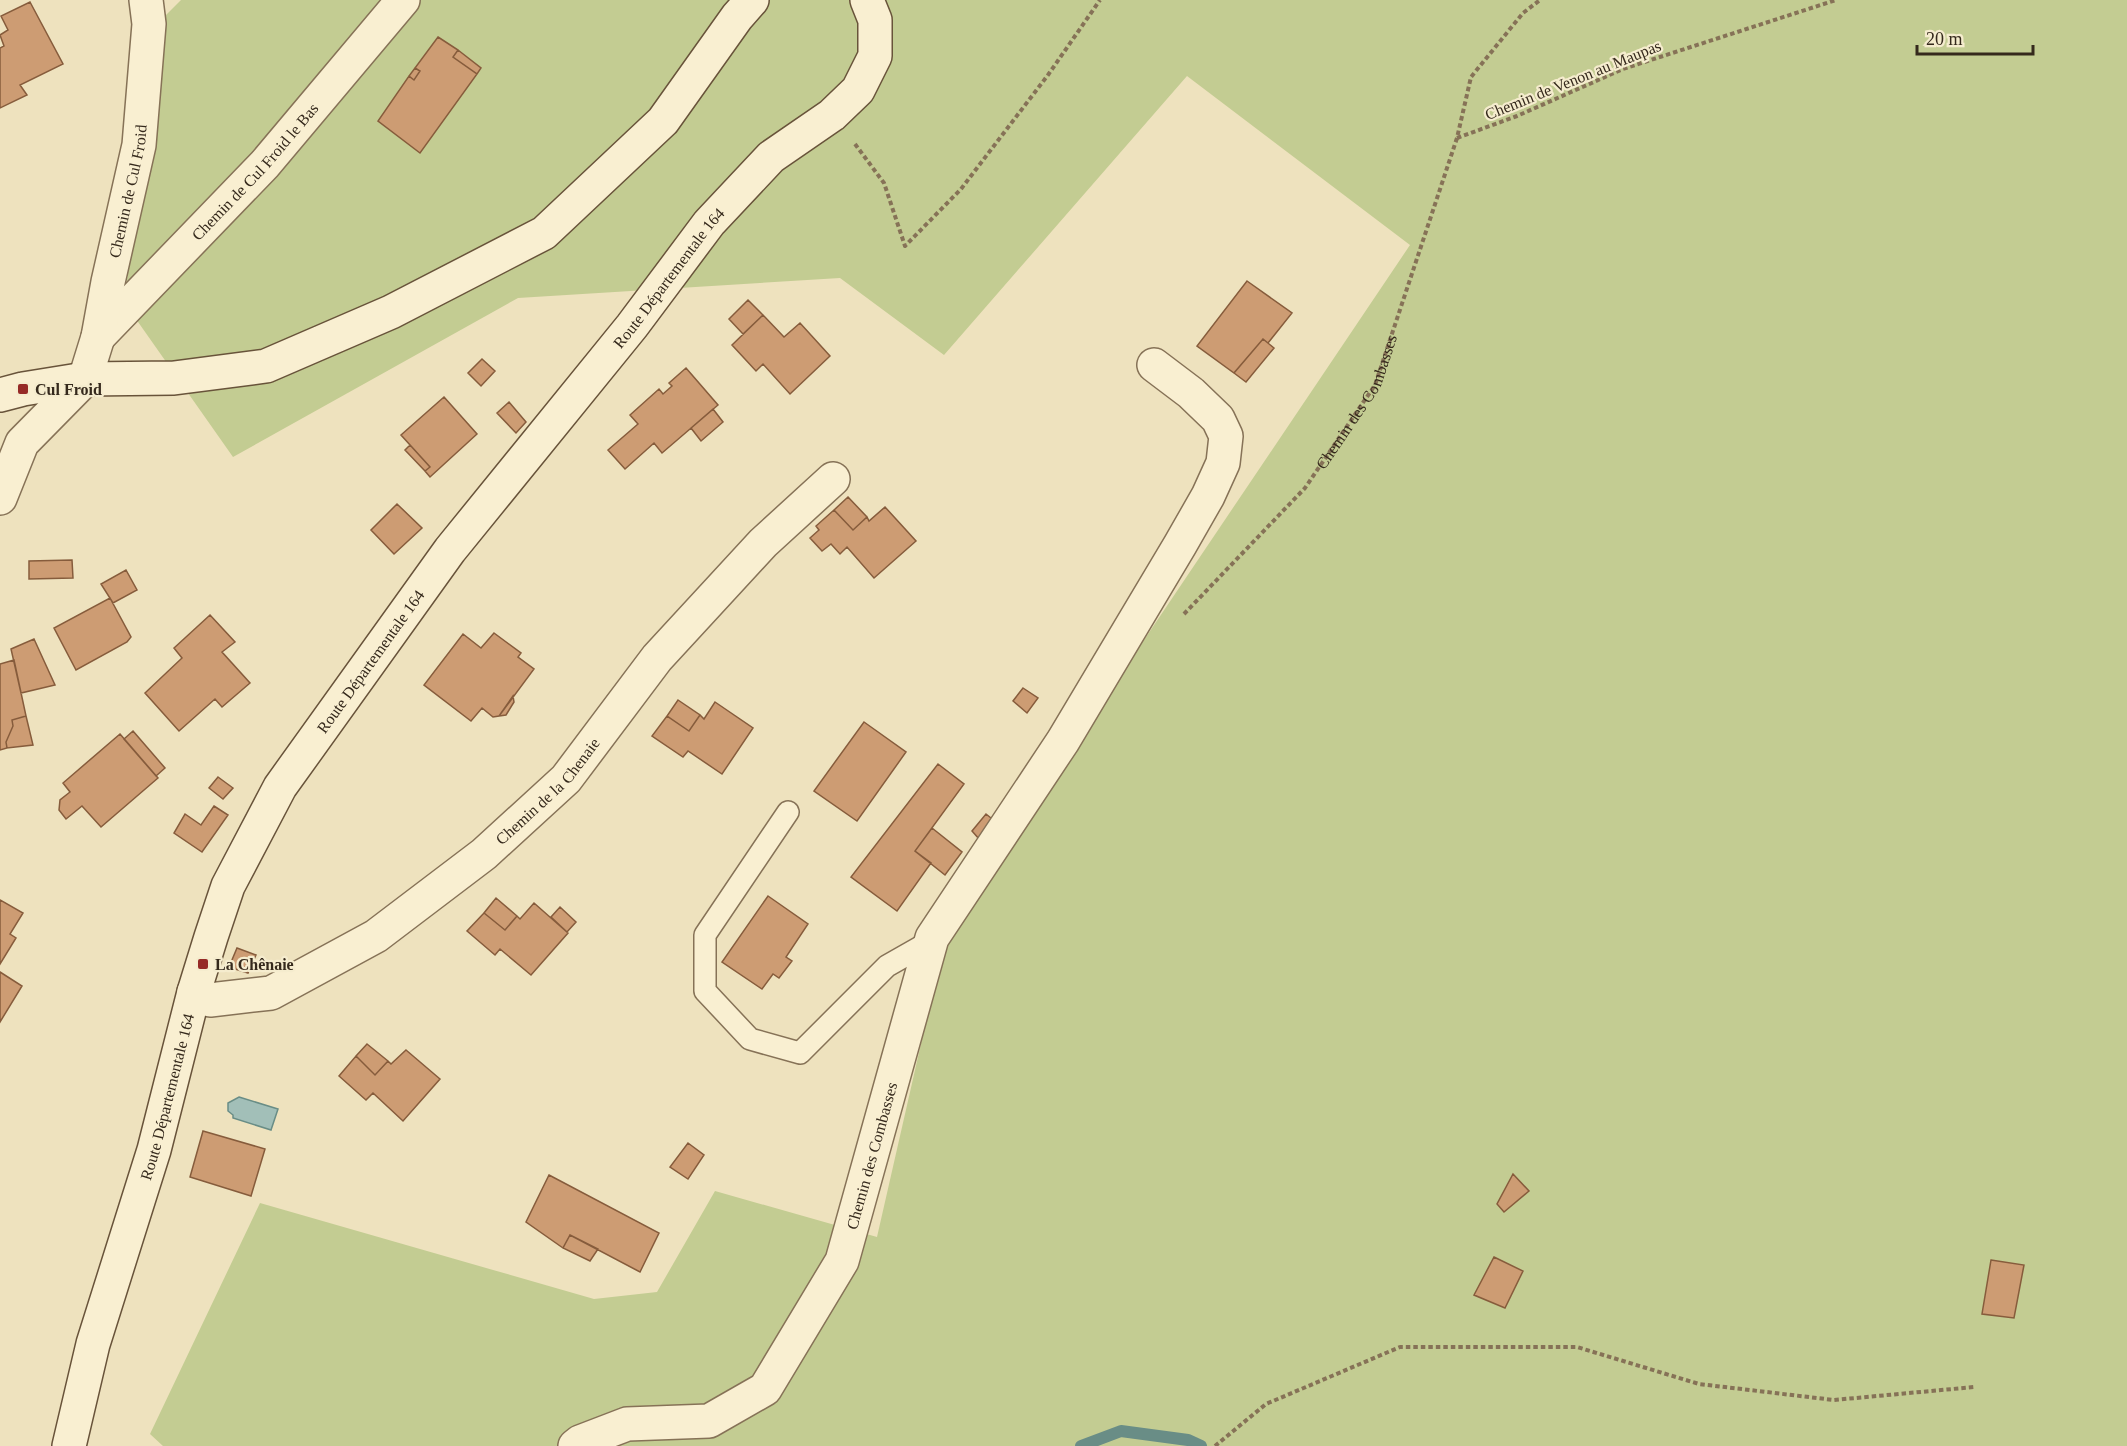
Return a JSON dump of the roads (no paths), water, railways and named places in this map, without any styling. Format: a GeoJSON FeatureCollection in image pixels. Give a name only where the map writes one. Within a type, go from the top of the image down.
{"type":"FeatureCollection","features":[{"type":"Feature","properties":{"kind":"street","name":"Chemin de Cul Froid"},"geometry":{"type":"LineString","coordinates":[[85,379],[98,337],[139,145],[149,24],[146,0]]}},
{"type":"Feature","properties":{"kind":"street","name":"Chemin de Cul Froid le Bas"},"geometry":{"type":"LineString","coordinates":[[98,337],[265,164],[403,0]]}},
{"type":"Feature","properties":{"kind":"street"},"geometry":{"type":"LineString","coordinates":[[0,395],[85,379],[174,378],[266,366],[391,312],[544,233],[663,121],[737,17],[752,0]]}},
{"type":"Feature","properties":{"kind":"street","name":"Route Départementale 164"},"geometry":{"type":"LineString","coordinates":[[69,1446],[93,1344],[154,1150],[194,992],[228,886],[280,787],[444,560],[632,326],[709,223],[771,157],[832,115],[858,90],[875,56],[875,21],[867,0]]}},
{"type":"Feature","properties":{"kind":"street","name":"Chemin des Combasses"},"geometry":{"type":"LineString","coordinates":[[574,1446],[627,1424],[709,1421],[765,1389],[842,1261],[931,941],[1063,741],[1208,496],[1223,463],[1226,436],[1218,419],[1191,393],[1154,365]]}},
{"type":"Feature","properties":{"kind":"street"},"geometry":{"type":"LineString","coordinates":[[0,498],[11,448],[85,379]]}},
{"type":"Feature","properties":{"kind":"street","name":"Chemin de la Chenaie"},"geometry":{"type":"LineString","coordinates":[[194,992],[210,1000],[272,993],[376,936],[484,854],[566,778],[657,658],[763,543],[833,480]]}},
{"type":"Feature","properties":{"kind":"lane"},"geometry":{"type":"LineString","coordinates":[[788,812],[705,935],[705,991],[750,1039],[800,1053],[887,966],[931,941]]}},
{"type":"Feature","properties":{"kind":"water"},"geometry":{"type":"Polygon","coordinates":[[[239,1097],[278,1109],[271,1130],[233,1118],[228,1111],[228,1103],[239,1097]]]}},
{"type":"Feature","properties":{"kind":"waterway"},"geometry":{"type":"LineString","coordinates":[[1081,1446],[1121,1431],[1188,1440],[1201,1446]]}},
{"type":"Feature","properties":{"kind":"place","name":"Cul Froid"},"geometry":{"type":"Point","coordinates":[23,389]}},
{"type":"Feature","properties":{"kind":"place","name":"La Chênaie"},"geometry":{"type":"Point","coordinates":[203,964]}}]}
